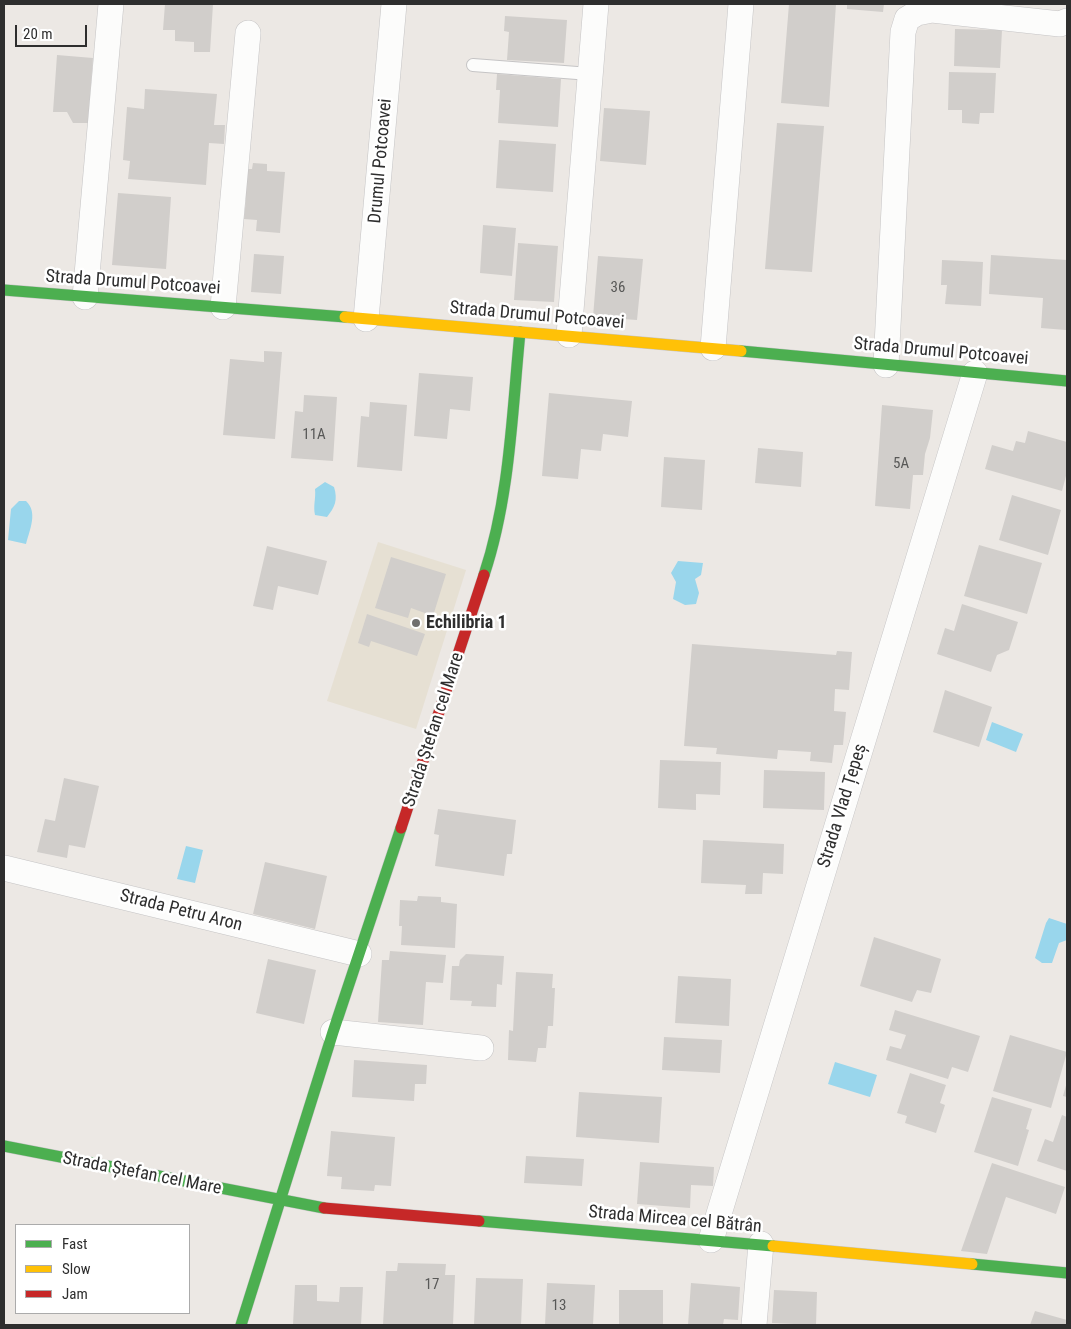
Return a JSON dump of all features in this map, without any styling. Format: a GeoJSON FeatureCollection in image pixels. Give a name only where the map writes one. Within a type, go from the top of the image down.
{"type":"FeatureCollection","features":[{"type":"Feature","properties":{"kind":"street"},"geometry":{"type":"LineString","coordinates":[[85,297],[111,4]]}},
{"type":"Feature","properties":{"kind":"street","name":"Drumul Potcoavei"},"geometry":{"type":"LineString","coordinates":[[366,319],[394,4]]}},
{"type":"Feature","properties":{"kind":"street"},"geometry":{"type":"LineString","coordinates":[[569,335],[596,4]]}},
{"type":"Feature","properties":{"kind":"street"},"geometry":{"type":"LineString","coordinates":[[713,348],[741,4]]}},
{"type":"Feature","properties":{"kind":"street"},"geometry":{"type":"LineString","coordinates":[[886,365],[903,32],[907,19],[917,13],[932,10],[1060,24],[1067,21]]}},
{"type":"Feature","properties":{"kind":"street"},"geometry":{"type":"LineString","coordinates":[[224,307],[248,33]]}},
{"type":"Feature","properties":{"kind":"street","name":"Strada Drumul Potcoavei"},"geometry":{"type":"LineString","coordinates":[[4,290],[569,335],[1067,381]]}},
{"type":"Feature","properties":{"kind":"street","name":"Strada Ștefan cel Mare"},"geometry":{"type":"LineString","coordinates":[[241,1325],[333,1032],[495,542],[503,503],[520,332]]}},
{"type":"Feature","properties":{"kind":"street","name":"Strada Vlad Țepeș"},"geometry":{"type":"LineString","coordinates":[[711,1240],[975,373]]}},
{"type":"Feature","properties":{"kind":"street","name":"Strada Petru Aron"},"geometry":{"type":"LineString","coordinates":[[4,868],[359,954]]}},
{"type":"Feature","properties":{"kind":"street"},"geometry":{"type":"LineString","coordinates":[[333,1032],[481,1048]]}},
{"type":"Feature","properties":{"kind":"street","name":"Strada Ștefan cel Mare"},"geometry":{"type":"LineString","coordinates":[[4,1146],[280,1201]]}},
{"type":"Feature","properties":{"kind":"street","name":"Strada Mircea cel Bătrân"},"geometry":{"type":"LineString","coordinates":[[280,1201],[319,1208],[761,1244],[1067,1272]]}},
{"type":"Feature","properties":{"kind":"street"},"geometry":{"type":"LineString","coordinates":[[754,1325],[761,1244]]}},
{"type":"Feature","properties":{"kind":"lane"},"geometry":{"type":"LineString","coordinates":[[473,65],[590,74]]}},
{"type":"Feature","properties":{"kind":"shaded area"},"geometry":{"type":"Polygon","coordinates":[[[378,542],[466,570],[416,729],[327,701],[378,542]]]}},
{"type":"Feature","properties":{"kind":"water"},"geometry":{"type":"Polygon","coordinates":[[[325,482],[334,487],[336,496],[334,507],[327,517],[315,515],[314,511],[315,489],[325,482]]]}},
{"type":"Feature","properties":{"kind":"water"},"geometry":{"type":"Polygon","coordinates":[[[19,501],[26,501],[32,510],[31,527],[26,544],[8,540],[11,509],[19,501]]]}},
{"type":"Feature","properties":{"kind":"water"},"geometry":{"type":"Polygon","coordinates":[[[678,561],[703,563],[701,575],[695,579],[699,593],[696,604],[685,605],[673,599],[676,582],[671,573],[678,561]]]}},
{"type":"Feature","properties":{"kind":"water"},"geometry":{"type":"Polygon","coordinates":[[[992,722],[1023,734],[1016,752],[986,740],[992,722]]]}},
{"type":"Feature","properties":{"kind":"water"},"geometry":{"type":"Polygon","coordinates":[[[186,846],[203,850],[195,883],[177,879],[186,846]]]}},
{"type":"Feature","properties":{"kind":"water"},"geometry":{"type":"Polygon","coordinates":[[[1049,918],[1067,924],[1067,940],[1059,943],[1052,963],[1042,963],[1035,958],[1049,918]]]}},
{"type":"Feature","properties":{"kind":"water"},"geometry":{"type":"Polygon","coordinates":[[[835,1062],[877,1075],[870,1097],[828,1084],[835,1062]]]}},
{"type":"Feature","properties":{"kind":"building"},"geometry":{"type":"Polygon","coordinates":[[[165,4],[213,4],[210,52],[194,52],[194,42],[175,41],[175,30],[163,30],[165,4]]]}},
{"type":"Feature","properties":{"kind":"building"},"geometry":{"type":"Polygon","coordinates":[[[789,4],[836,4],[829,107],[781,103],[789,4]]]}},
{"type":"Feature","properties":{"kind":"building"},"geometry":{"type":"Polygon","coordinates":[[[847,4],[884,4],[883,12],[847,9],[847,4]]]}},
{"type":"Feature","properties":{"kind":"building"},"geometry":{"type":"Polygon","coordinates":[[[505,16],[567,20],[564,63],[507,60],[509,32],[504,31],[505,16]]]}},
{"type":"Feature","properties":{"kind":"building"},"geometry":{"type":"Polygon","coordinates":[[[955,29],[1002,30],[1000,68],[954,66],[955,29]]]}},
{"type":"Feature","properties":{"kind":"building"},"geometry":{"type":"Polygon","coordinates":[[[57,55],[93,58],[88,123],[73,123],[67,112],[53,112],[57,55]]]}},
{"type":"Feature","properties":{"kind":"building"},"geometry":{"type":"Polygon","coordinates":[[[949,72],[996,73],[994,113],[980,113],[979,124],[962,123],[962,110],[948,110],[949,72]]]}},
{"type":"Feature","properties":{"kind":"building"},"geometry":{"type":"Polygon","coordinates":[[[497,74],[561,79],[558,127],[498,123],[500,90],[496,90],[497,74]]]}},
{"type":"Feature","properties":{"kind":"building"},"geometry":{"type":"Polygon","coordinates":[[[145,89],[217,94],[214,125],[225,125],[224,144],[209,143],[206,185],[128,179],[130,161],[123,160],[127,107],[144,109],[145,89]]]}},
{"type":"Feature","properties":{"kind":"building"},"geometry":{"type":"Polygon","coordinates":[[[604,108],[650,111],[646,165],[600,161],[604,108]]]}},
{"type":"Feature","properties":{"kind":"building"},"geometry":{"type":"Polygon","coordinates":[[[777,123],[824,126],[812,272],[765,269],[777,123]]]}},
{"type":"Feature","properties":{"kind":"building"},"geometry":{"type":"Polygon","coordinates":[[[499,140],[556,144],[553,192],[496,188],[499,140]]]}},
{"type":"Feature","properties":{"kind":"building"},"geometry":{"type":"Polygon","coordinates":[[[253,163],[267,164],[267,171],[285,172],[280,233],[256,231],[257,220],[244,219],[246,199],[241,198],[244,169],[252,169],[253,163]]]}},
{"type":"Feature","properties":{"kind":"building"},"geometry":{"type":"Polygon","coordinates":[[[118,193],[171,197],[166,269],[112,265],[118,193]]]}},
{"type":"Feature","properties":{"kind":"building"},"geometry":{"type":"Polygon","coordinates":[[[483,225],[516,228],[512,276],[480,273],[483,225]]]}},
{"type":"Feature","properties":{"kind":"building"},"geometry":{"type":"Polygon","coordinates":[[[518,243],[558,246],[554,302],[514,300],[518,243]]]}},
{"type":"Feature","properties":{"kind":"building"},"geometry":{"type":"Polygon","coordinates":[[[254,254],[284,256],[281,294],[251,292],[254,254]]]}},
{"type":"Feature","properties":{"kind":"building"},"geometry":{"type":"Polygon","coordinates":[[[991,255],[1067,260],[1066,330],[1041,328],[1043,298],[989,294],[991,255]]]}},
{"type":"Feature","properties":{"kind":"building"},"geometry":{"type":"Polygon","coordinates":[[[598,256],[643,259],[637,320],[593,317],[598,256]]]}},
{"type":"Feature","properties":{"kind":"building"},"geometry":{"type":"Polygon","coordinates":[[[942,260],[983,262],[981,306],[945,304],[947,285],[941,285],[942,260]]]}},
{"type":"Feature","properties":{"kind":"building"},"geometry":{"type":"Polygon","coordinates":[[[264,351],[282,352],[275,439],[223,435],[230,359],[264,362],[264,351]]]}},
{"type":"Feature","properties":{"kind":"building"},"geometry":{"type":"Polygon","coordinates":[[[419,373],[473,377],[470,411],[450,409],[447,439],[414,436],[419,373]]]}},
{"type":"Feature","properties":{"kind":"building"},"geometry":{"type":"Polygon","coordinates":[[[549,393],[632,401],[628,437],[603,434],[601,451],[581,449],[578,479],[542,476],[549,393]]]}},
{"type":"Feature","properties":{"kind":"building"},"geometry":{"type":"Polygon","coordinates":[[[304,395],[337,397],[333,461],[291,458],[295,411],[303,412],[304,395]]]}},
{"type":"Feature","properties":{"kind":"building"},"geometry":{"type":"Polygon","coordinates":[[[370,402],[407,405],[402,471],[357,467],[361,416],[369,417],[370,402]]]}},
{"type":"Feature","properties":{"kind":"building"},"geometry":{"type":"Polygon","coordinates":[[[882,405],[933,410],[923,475],[913,475],[910,509],[875,506],[882,405]]]}},
{"type":"Feature","properties":{"kind":"building"},"geometry":{"type":"Polygon","coordinates":[[[1028,431],[1067,442],[1067,472],[1062,491],[985,469],[992,445],[1013,451],[1016,441],[1025,443],[1028,431]]]}},
{"type":"Feature","properties":{"kind":"building"},"geometry":{"type":"Polygon","coordinates":[[[758,448],[803,452],[801,487],[755,483],[758,448]]]}},
{"type":"Feature","properties":{"kind":"building"},"geometry":{"type":"Polygon","coordinates":[[[664,457],[705,460],[702,510],[661,507],[664,457]]]}},
{"type":"Feature","properties":{"kind":"building"},"geometry":{"type":"Polygon","coordinates":[[[1012,495],[1061,510],[1048,555],[999,540],[1012,495]]]}},
{"type":"Feature","properties":{"kind":"building"},"geometry":{"type":"Polygon","coordinates":[[[979,545],[1042,563],[1027,614],[964,596],[979,545]]]}},
{"type":"Feature","properties":{"kind":"building"},"geometry":{"type":"Polygon","coordinates":[[[267,546],[327,561],[318,595],[278,586],[273,610],[253,606],[267,546]]]}},
{"type":"Feature","properties":{"kind":"building"},"geometry":{"type":"Polygon","coordinates":[[[391,557],[446,574],[433,616],[411,608],[408,618],[375,608],[391,557]]]}},
{"type":"Feature","properties":{"kind":"building"},"geometry":{"type":"Polygon","coordinates":[[[962,604],[1018,622],[1009,650],[997,655],[991,672],[937,654],[945,628],[954,631],[962,604]]]}},
{"type":"Feature","properties":{"kind":"building"},"geometry":{"type":"Polygon","coordinates":[[[367,614],[425,634],[417,656],[371,641],[369,647],[358,643],[367,614]]]}},
{"type":"Feature","properties":{"kind":"building"},"geometry":{"type":"Polygon","coordinates":[[[692,644],[836,655],[837,651],[852,652],[849,690],[835,689],[834,711],[846,712],[843,745],[834,745],[832,763],[810,761],[811,752],[778,750],[777,759],[716,754],[717,748],[684,746],[692,644]]]}},
{"type":"Feature","properties":{"kind":"building"},"geometry":{"type":"Polygon","coordinates":[[[945,690],[992,707],[979,747],[933,732],[945,690]]]}},
{"type":"Feature","properties":{"kind":"building"},"geometry":{"type":"Polygon","coordinates":[[[660,760],[721,762],[720,795],[696,794],[696,810],[658,808],[660,760]]]}},
{"type":"Feature","properties":{"kind":"building"},"geometry":{"type":"Polygon","coordinates":[[[764,770],[825,772],[824,810],[763,808],[764,770]]]}},
{"type":"Feature","properties":{"kind":"building"},"geometry":{"type":"Polygon","coordinates":[[[64,778],[99,786],[85,848],[69,845],[67,858],[37,852],[45,819],[55,821],[64,778]]]}},
{"type":"Feature","properties":{"kind":"building"},"geometry":{"type":"Polygon","coordinates":[[[438,809],[516,820],[512,854],[507,854],[504,876],[435,866],[439,835],[434,834],[438,809]]]}},
{"type":"Feature","properties":{"kind":"building"},"geometry":{"type":"Polygon","coordinates":[[[703,840],[784,844],[783,874],[763,873],[762,894],[745,894],[746,885],[701,883],[703,840]]]}},
{"type":"Feature","properties":{"kind":"building"},"geometry":{"type":"Polygon","coordinates":[[[265,862],[327,876],[315,929],[253,914],[265,862]]]}},
{"type":"Feature","properties":{"kind":"building"},"geometry":{"type":"Polygon","coordinates":[[[418,896],[441,897],[441,902],[457,904],[455,948],[401,945],[402,926],[399,926],[400,900],[417,901],[418,896]]]}},
{"type":"Feature","properties":{"kind":"building"},"geometry":{"type":"Polygon","coordinates":[[[874,937],[941,959],[931,993],[917,990],[912,1002],[860,986],[874,937]]]}},
{"type":"Feature","properties":{"kind":"building"},"geometry":{"type":"Polygon","coordinates":[[[390,951],[446,955],[443,983],[426,982],[423,1025],[378,1022],[382,960],[389,960],[390,951]]]}},
{"type":"Feature","properties":{"kind":"building"},"geometry":{"type":"Polygon","coordinates":[[[466,954],[504,956],[502,985],[497,984],[496,1007],[471,1006],[472,1001],[450,1000],[452,966],[459,966],[460,960],[466,954]]]}},
{"type":"Feature","properties":{"kind":"building"},"geometry":{"type":"Polygon","coordinates":[[[268,959],[316,970],[304,1024],[256,1013],[268,959]]]}},
{"type":"Feature","properties":{"kind":"building"},"geometry":{"type":"Polygon","coordinates":[[[516,972],[553,974],[552,988],[555,988],[553,1026],[548,1026],[546,1048],[538,1048],[536,1062],[508,1060],[509,1030],[513,1031],[516,972]]]}},
{"type":"Feature","properties":{"kind":"building"},"geometry":{"type":"Polygon","coordinates":[[[678,976],[731,979],[729,1026],[675,1023],[678,976]]]}},
{"type":"Feature","properties":{"kind":"building"},"geometry":{"type":"Polygon","coordinates":[[[895,1010],[980,1036],[968,1072],[952,1067],[948,1079],[886,1060],[890,1046],[901,1049],[906,1035],[889,1030],[895,1010]]]}},
{"type":"Feature","properties":{"kind":"building"},"geometry":{"type":"Polygon","coordinates":[[[1010,1035],[1067,1052],[1051,1108],[993,1091],[1010,1035]]]}},
{"type":"Feature","properties":{"kind":"building"},"geometry":{"type":"Polygon","coordinates":[[[664,1037],[722,1040],[720,1073],[662,1070],[664,1037]]]}},
{"type":"Feature","properties":{"kind":"building"},"geometry":{"type":"Polygon","coordinates":[[[354,1060],[427,1065],[426,1084],[415,1084],[414,1101],[352,1097],[354,1060]]]}},
{"type":"Feature","properties":{"kind":"building"},"geometry":{"type":"Polygon","coordinates":[[[910,1073],[946,1085],[940,1103],[945,1105],[936,1133],[905,1123],[907,1116],[897,1113],[910,1073]]]}},
{"type":"Feature","properties":{"kind":"building"},"geometry":{"type":"Polygon","coordinates":[[[1067,1082],[1067,1097],[1063,1096],[1067,1082]]]}},
{"type":"Feature","properties":{"kind":"building"},"geometry":{"type":"Polygon","coordinates":[[[579,1092],[662,1097],[659,1143],[576,1137],[579,1092]]]}},
{"type":"Feature","properties":{"kind":"building"},"geometry":{"type":"Polygon","coordinates":[[[992,1097],[1032,1109],[1026,1129],[1029,1130],[1018,1166],[974,1152],[992,1097]]]}},
{"type":"Feature","properties":{"kind":"building"},"geometry":{"type":"Polygon","coordinates":[[[1062,1115],[1067,1117],[1067,1171],[1037,1161],[1045,1139],[1053,1142],[1062,1115]]]}},
{"type":"Feature","properties":{"kind":"building"},"geometry":{"type":"Polygon","coordinates":[[[331,1131],[395,1137],[391,1186],[375,1185],[374,1191],[341,1189],[342,1177],[327,1176],[331,1131]]]}},
{"type":"Feature","properties":{"kind":"building"},"geometry":{"type":"Polygon","coordinates":[[[526,1156],[584,1159],[582,1186],[524,1183],[526,1156]]]}},
{"type":"Feature","properties":{"kind":"building"},"geometry":{"type":"Polygon","coordinates":[[[640,1162],[714,1167],[713,1186],[691,1185],[690,1208],[637,1204],[640,1162]]]}},
{"type":"Feature","properties":{"kind":"building"},"geometry":{"type":"Polygon","coordinates":[[[992,1163],[1065,1187],[1056,1214],[1006,1197],[987,1254],[961,1251],[992,1163]]]}},
{"type":"Feature","properties":{"kind":"building"},"geometry":{"type":"Polygon","coordinates":[[[398,1263],[446,1264],[445,1275],[455,1275],[453,1325],[383,1325],[386,1271],[397,1271],[398,1263]]]}},
{"type":"Feature","properties":{"kind":"building"},"geometry":{"type":"Polygon","coordinates":[[[476,1278],[523,1279],[521,1325],[474,1325],[476,1278]]]}},
{"type":"Feature","properties":{"kind":"building"},"geometry":{"type":"Polygon","coordinates":[[[547,1283],[595,1285],[593,1325],[545,1325],[547,1283]]]}},
{"type":"Feature","properties":{"kind":"building"},"geometry":{"type":"Polygon","coordinates":[[[691,1283],[740,1287],[738,1320],[724,1319],[723,1325],[688,1325],[691,1283]]]}},
{"type":"Feature","properties":{"kind":"building"},"geometry":{"type":"Polygon","coordinates":[[[295,1285],[317,1285],[317,1301],[339,1302],[340,1287],[363,1287],[361,1325],[293,1325],[295,1285]]]}},
{"type":"Feature","properties":{"kind":"building"},"geometry":{"type":"Polygon","coordinates":[[[619,1290],[663,1290],[663,1325],[619,1325],[619,1290]]]}},
{"type":"Feature","properties":{"kind":"building"},"geometry":{"type":"Polygon","coordinates":[[[774,1290],[817,1292],[816,1325],[772,1323],[774,1290]]]}},
{"type":"Feature","properties":{"kind":"building"},"geometry":{"type":"Polygon","coordinates":[[[1035,1311],[1067,1320],[1067,1325],[1030,1325],[1035,1311]]]}},
{"type":"Feature","properties":{"kind":"traffic: fast"},"geometry":{"type":"LineString","coordinates":[[4,290],[345,317]]}},
{"type":"Feature","properties":{"kind":"traffic: fast"},"geometry":{"type":"LineString","coordinates":[[484,575],[493,545],[505,485],[520,332]]}},
{"type":"Feature","properties":{"kind":"traffic: fast"},"geometry":{"type":"LineString","coordinates":[[741,351],[1067,381]]}},
{"type":"Feature","properties":{"kind":"traffic: fast"},"geometry":{"type":"LineString","coordinates":[[241,1325],[333,1032],[401,828]]}},
{"type":"Feature","properties":{"kind":"traffic: fast"},"geometry":{"type":"LineString","coordinates":[[4,1146],[324,1208]]}},
{"type":"Feature","properties":{"kind":"traffic: fast"},"geometry":{"type":"LineString","coordinates":[[479,1221],[773,1246]]}},
{"type":"Feature","properties":{"kind":"traffic: fast"},"geometry":{"type":"LineString","coordinates":[[972,1264],[1067,1273]]}},
{"type":"Feature","properties":{"kind":"traffic: slow"},"geometry":{"type":"LineString","coordinates":[[345,317],[741,351]]}},
{"type":"Feature","properties":{"kind":"traffic: slow"},"geometry":{"type":"LineString","coordinates":[[773,1246],[972,1264]]}},
{"type":"Feature","properties":{"kind":"traffic: jam"},"geometry":{"type":"LineString","coordinates":[[401,828],[484,575]]}},
{"type":"Feature","properties":{"kind":"traffic: jam"},"geometry":{"type":"LineString","coordinates":[[324,1208],[479,1221]]}},
{"type":"Feature","properties":{"kind":"place","name":"Echilibria 1"},"geometry":{"type":"Point","coordinates":[416,623]}}]}
